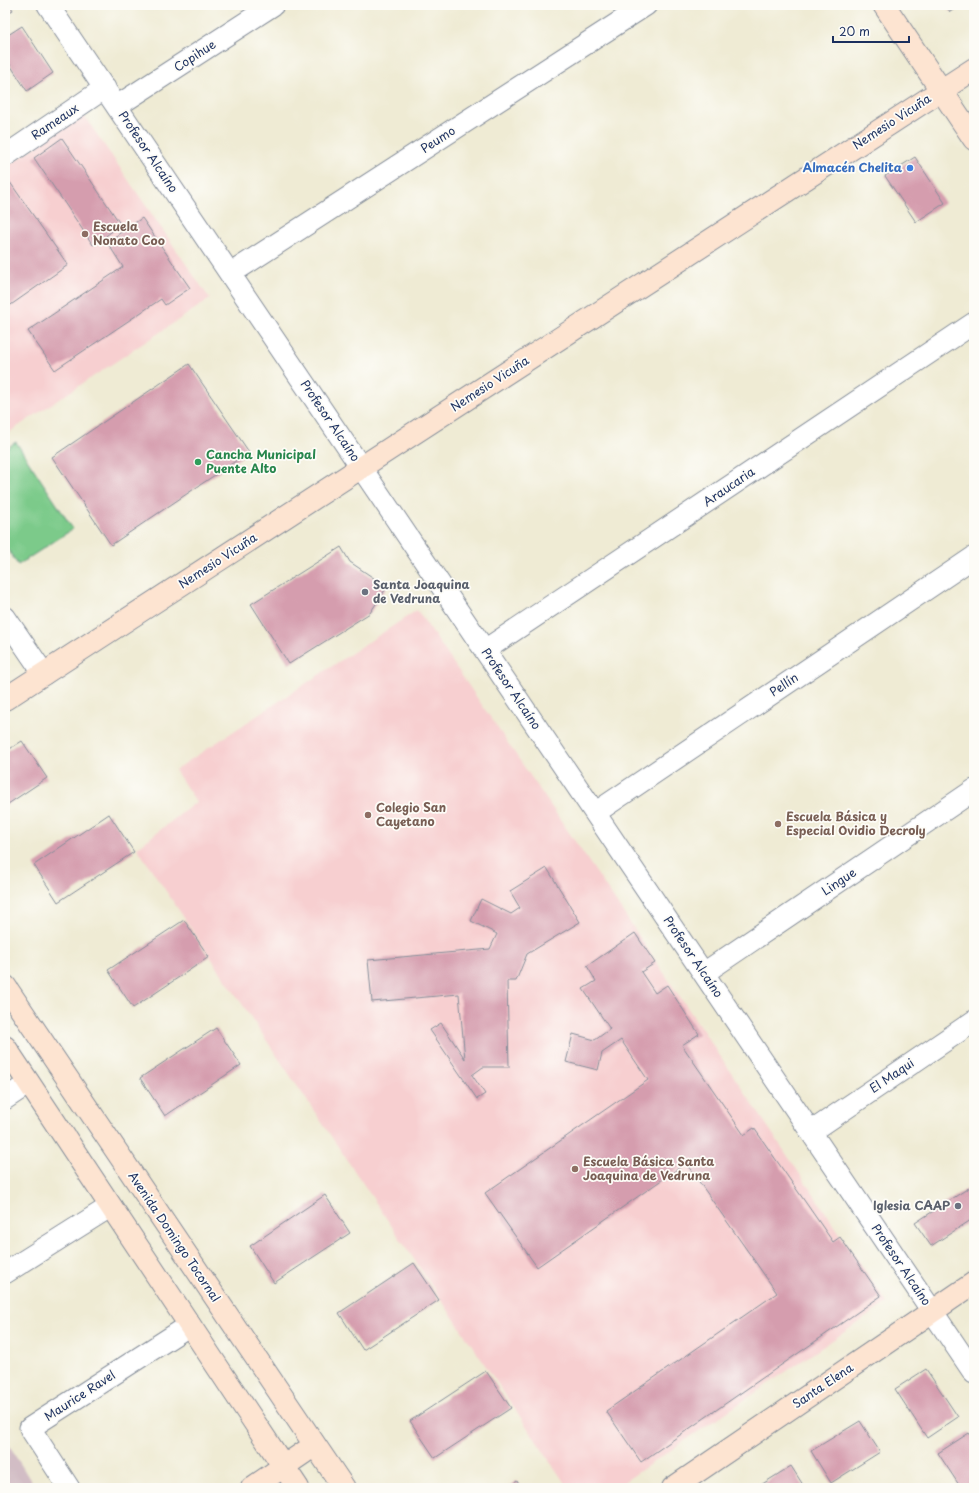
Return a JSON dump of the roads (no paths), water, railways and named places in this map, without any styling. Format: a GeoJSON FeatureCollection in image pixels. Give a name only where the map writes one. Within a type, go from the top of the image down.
{"type":"FeatureCollection","features":[{"type":"Feature","properties":{"kind":"street","name":"Profesor Alcaíno"},"geometry":{"type":"LineString","coordinates":[[48,5],[974,1373]]}},
{"type":"Feature","properties":{"kind":"street","name":"Copihue"},"geometry":{"type":"LineString","coordinates":[[117,106],[272,5]]}},
{"type":"Feature","properties":{"kind":"street","name":"Peumo"},"geometry":{"type":"LineString","coordinates":[[230,274],[646,5]]}},
{"type":"Feature","properties":{"kind":"street"},"geometry":{"type":"LineString","coordinates":[[884,5],[974,139]]}},
{"type":"Feature","properties":{"kind":"street","name":"Nemesio Vicuña"},"geometry":{"type":"LineString","coordinates":[[5,699],[974,69]]}},
{"type":"Feature","properties":{"kind":"street","name":"Rameaux"},"geometry":{"type":"LineString","coordinates":[[5,156],[105,88]]}},
{"type":"Feature","properties":{"kind":"street","name":"Araucaria"},"geometry":{"type":"LineString","coordinates":[[485,650],[974,323]]}},
{"type":"Feature","properties":{"kind":"street","name":"Pellín"},"geometry":{"type":"LineString","coordinates":[[595,813],[974,557]]}},
{"type":"Feature","properties":{"kind":"street"},"geometry":{"type":"LineString","coordinates":[[5,617],[44,674]]}},
{"type":"Feature","properties":{"kind":"street","name":"Lingue"},"geometry":{"type":"LineString","coordinates":[[704,973],[974,790]]}},
{"type":"Feature","properties":{"kind":"street","name":"Avenida Domingo Tocornal"},"geometry":{"type":"LineString","coordinates":[[5,986],[344,1488]]}},
{"type":"Feature","properties":{"kind":"street","name":"El Maqui"},"geometry":{"type":"LineString","coordinates":[[811,1132],[974,1021]]}},
{"type":"Feature","properties":{"kind":"street"},"geometry":{"type":"LineString","coordinates":[[5,1047],[298,1488]]}},
{"type":"Feature","properties":{"kind":"street"},"geometry":{"type":"LineString","coordinates":[[5,1099],[29,1083]]}},
{"type":"Feature","properties":{"kind":"street"},"geometry":{"type":"LineString","coordinates":[[5,1273],[111,1206]]}},
{"type":"Feature","properties":{"kind":"street","name":"Santa Elena"},"geometry":{"type":"LineString","coordinates":[[673,1488],[974,1283]]}},
{"type":"Feature","properties":{"kind":"street","name":"Maurice Ravel"},"geometry":{"type":"LineString","coordinates":[[69,1488],[30,1428],[190,1325]]}},
{"type":"Feature","properties":{"kind":"street"},"geometry":{"type":"LineString","coordinates":[[252,1488],[315,1445]]}},
{"type":"Feature","properties":{"kind":"place","name":"Almacén Chelita"},"geometry":{"type":"Point","coordinates":[910,168]}},
{"type":"Feature","properties":{"kind":"place","name":"Escuela Nonato Coo"},"geometry":{"type":"Point","coordinates":[85,234]}},
{"type":"Feature","properties":{"kind":"place","name":"Cancha Municipal Puente Alto"},"geometry":{"type":"Point","coordinates":[198,462]}},
{"type":"Feature","properties":{"kind":"place","name":"Santa Joaquina de Vedruna"},"geometry":{"type":"Point","coordinates":[365,592]}},
{"type":"Feature","properties":{"kind":"place","name":"Colegio San Cayetano"},"geometry":{"type":"Point","coordinates":[368,815]}},
{"type":"Feature","properties":{"kind":"place","name":"Escuela Básica y Especial Ovidio Decroly"},"geometry":{"type":"Point","coordinates":[778,824]}},
{"type":"Feature","properties":{"kind":"place","name":"Escuela Básica Santa Joaquina de Vedruna"},"geometry":{"type":"Point","coordinates":[575,1169]}},
{"type":"Feature","properties":{"kind":"place","name":"Iglesia CAAP"},"geometry":{"type":"Point","coordinates":[958,1206]}}]}
